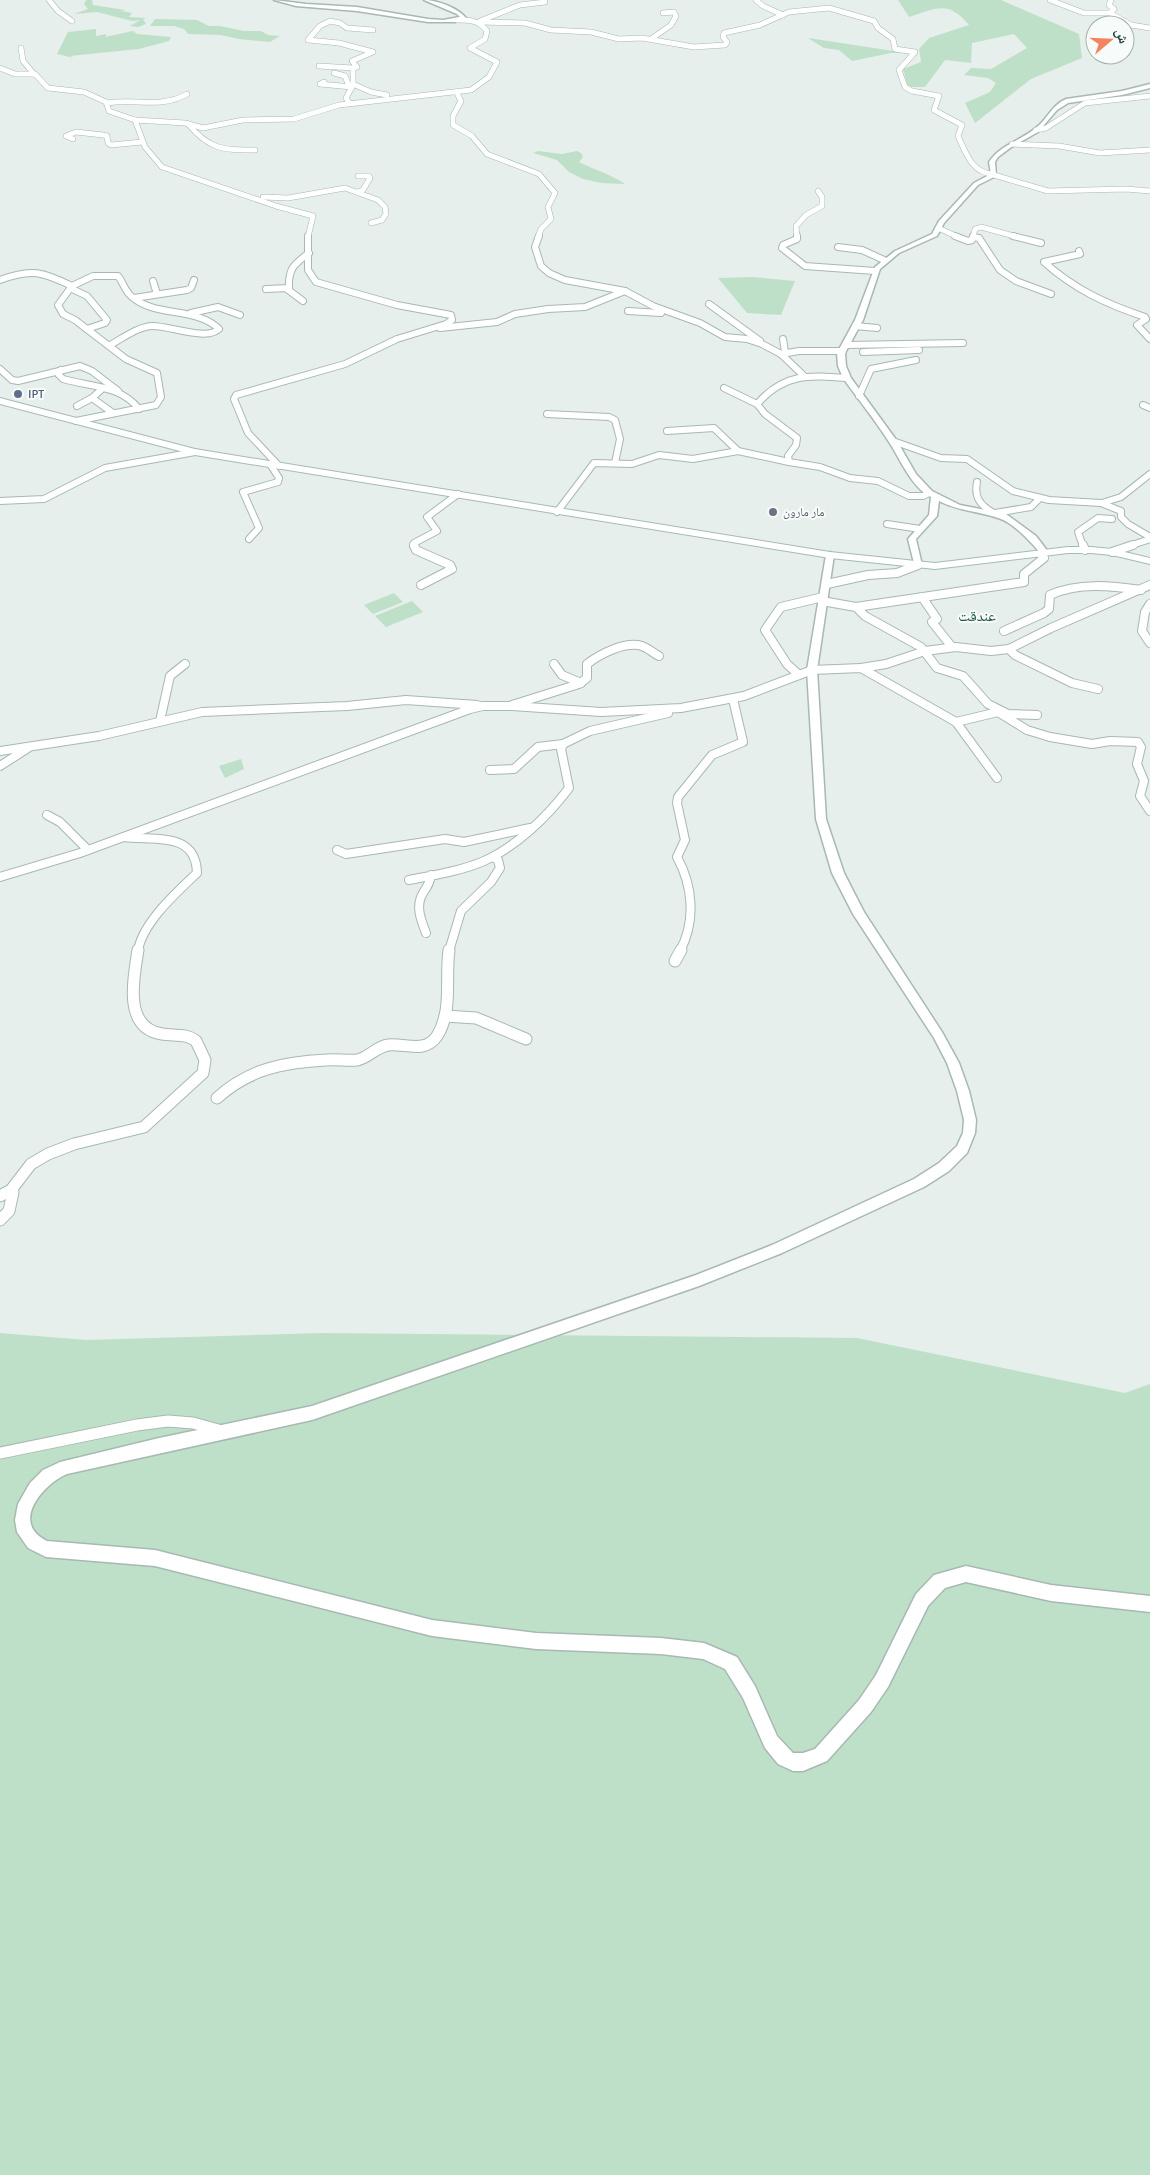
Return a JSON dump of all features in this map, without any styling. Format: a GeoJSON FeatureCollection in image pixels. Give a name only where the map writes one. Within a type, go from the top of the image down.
{"type":"FeatureCollection","features":[{"type":"Feature","properties":{"kind":"main road"},"geometry":{"type":"LineString","coordinates":[[0,401],[195,452],[830,555],[918,565],[952,565],[1043,553],[1085,550],[1112,552],[1150,561]]}},
{"type":"Feature","properties":{"kind":"street"},"geometry":{"type":"LineString","coordinates":[[49,0],[58,11],[72,21]]}},
{"type":"Feature","properties":{"kind":"street"},"geometry":{"type":"LineString","coordinates":[[277,0],[295,5],[362,10],[405,18],[524,23],[546,30],[591,32],[618,39],[636,37],[694,47],[723,45],[727,42],[723,37],[724,33],[757,26],[791,12],[829,8],[874,21],[878,28],[893,39],[895,49],[915,52],[898,70],[905,87],[912,91],[939,96],[934,110],[956,120],[962,125],[958,136],[972,165],[983,173],[994,174],[1048,191],[1126,189],[1150,191]]}},
{"type":"Feature","properties":{"kind":"street"},"geometry":{"type":"LineString","coordinates":[[107,103],[109,111],[135,120],[187,124],[210,128],[243,120],[294,119],[325,108],[407,96],[457,93],[480,86],[494,72],[497,64],[492,58],[470,48],[481,43],[487,34],[476,21],[427,0]]}},
{"type":"Feature","properties":{"kind":"street"},"geometry":{"type":"LineString","coordinates":[[476,21],[518,5],[545,2],[543,0]]}},
{"type":"Feature","properties":{"kind":"street"},"geometry":{"type":"LineString","coordinates":[[756,0],[767,9],[783,15]]}},
{"type":"Feature","properties":{"kind":"street"},"geometry":{"type":"LineString","coordinates":[[1055,0],[1084,13],[1110,13],[1131,25],[1150,28]]}},
{"type":"Feature","properties":{"kind":"street"},"geometry":{"type":"LineString","coordinates":[[1110,0],[1109,5],[1114,9],[1110,13]]}},
{"type":"Feature","properties":{"kind":"street"},"geometry":{"type":"LineString","coordinates":[[651,39],[671,25],[676,16],[670,10],[663,13]]}},
{"type":"Feature","properties":{"kind":"street"},"geometry":{"type":"LineString","coordinates":[[457,20],[463,16]]}},
{"type":"Feature","properties":{"kind":"street"},"geometry":{"type":"LineString","coordinates":[[319,66],[357,67],[352,62],[373,52],[339,43],[308,40],[320,26],[330,21],[340,23],[347,28],[373,30]]}},
{"type":"Feature","properties":{"kind":"street"},"geometry":{"type":"LineString","coordinates":[[21,48],[23,60],[48,88],[84,92],[107,103],[134,101],[157,105],[167,104],[188,94]]}},
{"type":"Feature","properties":{"kind":"street"},"geometry":{"type":"LineString","coordinates":[[0,68],[15,74],[34,74]]}},
{"type":"Feature","properties":{"kind":"street"},"geometry":{"type":"LineString","coordinates":[[352,68],[352,80],[356,86],[378,94],[407,96]]}},
{"type":"Feature","properties":{"kind":"street"},"geometry":{"type":"LineString","coordinates":[[334,73],[346,76],[352,89],[346,98],[349,104]]}},
{"type":"Feature","properties":{"kind":"street"},"geometry":{"type":"LineString","coordinates":[[324,82],[320,84],[350,86]]}},
{"type":"Feature","properties":{"kind":"street"},"geometry":{"type":"LineString","coordinates":[[994,174],[992,161],[1012,144],[1036,130],[1058,106],[1066,101],[1122,94],[1150,86]]}},
{"type":"Feature","properties":{"kind":"street"},"geometry":{"type":"LineString","coordinates":[[457,93],[461,101],[453,116],[453,125],[472,136],[487,154],[537,173],[554,192],[554,197],[548,207],[551,220],[540,229],[535,247],[544,269],[565,280],[625,291],[654,306],[700,323],[725,337],[747,339],[762,344],[783,353],[803,375]]}},
{"type":"Feature","properties":{"kind":"street"},"geometry":{"type":"LineString","coordinates":[[1036,130],[1046,128],[1085,103],[1119,101],[1150,96]]}},
{"type":"Feature","properties":{"kind":"street"},"geometry":{"type":"LineString","coordinates":[[135,120],[142,142],[147,150],[165,168],[276,206],[313,216],[308,230],[308,270],[316,282],[397,305],[451,315],[452,320],[448,323],[397,339],[345,364],[236,395],[234,399],[248,433],[275,465],[279,478],[278,482],[243,492],[246,502],[255,514],[260,528],[249,539]]}},
{"type":"Feature","properties":{"kind":"street"},"geometry":{"type":"LineString","coordinates":[[187,124],[198,136],[223,150],[255,150]]}},
{"type":"Feature","properties":{"kind":"street"},"geometry":{"type":"LineString","coordinates":[[73,139],[66,136],[76,132],[103,134],[107,136],[108,143],[111,145],[142,142]]}},
{"type":"Feature","properties":{"kind":"street"},"geometry":{"type":"LineString","coordinates":[[1012,144],[1059,146],[1100,153],[1150,150]]}},
{"type":"Feature","properties":{"kind":"street"},"geometry":{"type":"LineString","coordinates":[[805,672],[787,664],[765,630],[781,608],[824,594],[860,576],[897,572],[918,565],[912,541],[935,513],[932,496],[913,475],[893,441],[847,378],[842,366],[844,349],[855,326],[875,271],[884,260],[911,244],[934,236],[941,222],[977,182],[994,174]]}},
{"type":"Feature","properties":{"kind":"street"},"geometry":{"type":"LineString","coordinates":[[357,192],[363,190],[370,178],[369,176],[358,176]]}},
{"type":"Feature","properties":{"kind":"street"},"geometry":{"type":"LineString","coordinates":[[233,191],[275,199],[339,188],[357,192],[380,201],[387,209],[382,220],[370,223]]}},
{"type":"Feature","properties":{"kind":"street"},"geometry":{"type":"LineString","coordinates":[[818,191],[822,197],[822,206],[803,218],[796,226],[797,239],[782,248],[805,266],[875,271]]}},
{"type":"Feature","properties":{"kind":"street"},"geometry":{"type":"LineString","coordinates":[[938,228],[967,240],[972,240],[975,229],[983,227],[1041,243]]}},
{"type":"Feature","properties":{"kind":"street"},"geometry":{"type":"LineString","coordinates":[[973,237],[979,238],[1000,270],[1016,281],[1051,294]]}},
{"type":"Feature","properties":{"kind":"street"},"geometry":{"type":"LineString","coordinates":[[838,247],[869,252],[884,260]]}},
{"type":"Feature","properties":{"kind":"street"},"geometry":{"type":"LineString","coordinates":[[1079,251],[1080,254],[1044,262],[1076,290],[1086,296],[1145,317],[1146,319],[1137,325],[1150,339]]}},
{"type":"Feature","properties":{"kind":"street"},"geometry":{"type":"LineString","coordinates":[[287,289],[289,287],[288,275],[296,263],[309,253]]}},
{"type":"Feature","properties":{"kind":"street"},"geometry":{"type":"LineString","coordinates":[[0,280],[23,272],[41,271],[87,296],[107,320],[105,323],[87,329]]}},
{"type":"Feature","properties":{"kind":"street"},"geometry":{"type":"LineString","coordinates":[[76,421],[154,406],[160,401],[156,373],[130,360],[58,309],[59,300],[71,287],[90,276],[118,276],[124,289],[133,298],[159,310],[191,313],[218,307],[240,315]]}},
{"type":"Feature","properties":{"kind":"street"},"geometry":{"type":"LineString","coordinates":[[133,298],[189,289],[194,280]]}},
{"type":"Feature","properties":{"kind":"street"},"geometry":{"type":"LineString","coordinates":[[153,281],[157,294]]}},
{"type":"Feature","properties":{"kind":"street"},"geometry":{"type":"LineString","coordinates":[[266,289],[287,289],[303,301]]}},
{"type":"Feature","properties":{"kind":"street"},"geometry":{"type":"LineString","coordinates":[[436,328],[468,327],[500,322],[517,314],[548,309],[585,307],[625,291]]}},
{"type":"Feature","properties":{"kind":"street"},"geometry":{"type":"LineString","coordinates":[[709,304],[756,336],[762,344]]}},
{"type":"Feature","properties":{"kind":"street"},"geometry":{"type":"LineString","coordinates":[[628,311],[674,313]]}},
{"type":"Feature","properties":{"kind":"street"},"geometry":{"type":"LineString","coordinates":[[110,345],[150,326],[208,334],[219,330],[217,326],[191,313]]}},
{"type":"Feature","properties":{"kind":"street"},"geometry":{"type":"LineString","coordinates":[[855,326],[877,328]]}},
{"type":"Feature","properties":{"kind":"street"},"geometry":{"type":"LineString","coordinates":[[783,339],[783,353]]}},
{"type":"Feature","properties":{"kind":"street"},"geometry":{"type":"LineString","coordinates":[[783,353],[964,343]]}},
{"type":"Feature","properties":{"kind":"street"},"geometry":{"type":"LineString","coordinates":[[844,349],[924,350]]}},
{"type":"Feature","properties":{"kind":"street"},"geometry":{"type":"LineString","coordinates":[[859,396],[871,369],[916,360]]}},
{"type":"Feature","properties":{"kind":"street"},"geometry":{"type":"LineString","coordinates":[[0,369],[12,380],[18,381],[76,366],[85,367],[118,391]]}},
{"type":"Feature","properties":{"kind":"street"},"geometry":{"type":"LineString","coordinates":[[61,370],[58,374],[63,378],[118,391],[130,396],[139,409]]}},
{"type":"Feature","properties":{"kind":"street"},"geometry":{"type":"LineString","coordinates":[[757,404],[772,389],[803,375],[847,378]]}},
{"type":"Feature","properties":{"kind":"street"},"geometry":{"type":"LineString","coordinates":[[77,406],[92,398],[104,388]]}},
{"type":"Feature","properties":{"kind":"street"},"geometry":{"type":"LineString","coordinates":[[724,388],[757,404],[765,414],[797,438],[796,445],[788,456],[789,462]]}},
{"type":"Feature","properties":{"kind":"street"},"geometry":{"type":"LineString","coordinates":[[92,398],[112,413]]}},
{"type":"Feature","properties":{"kind":"street"},"geometry":{"type":"LineString","coordinates":[[547,414],[609,417],[615,420],[620,439],[615,463]]}},
{"type":"Feature","properties":{"kind":"street"},"geometry":{"type":"LineString","coordinates":[[667,431],[714,428],[738,451]]}},
{"type":"Feature","properties":{"kind":"street"},"geometry":{"type":"LineString","coordinates":[[893,441],[941,458],[966,459],[1013,491],[1040,498],[1101,503],[1120,510],[1122,519],[1150,538]]}},
{"type":"Feature","properties":{"kind":"street"},"geometry":{"type":"LineString","coordinates":[[557,512],[594,463],[632,464],[642,458],[659,455],[692,459],[738,451],[820,467],[850,478],[878,481],[909,496],[932,496],[957,506],[993,513],[1031,507],[1040,498]]}},
{"type":"Feature","properties":{"kind":"street"},"geometry":{"type":"LineString","coordinates":[[0,501],[44,499],[105,468],[195,452]]}},
{"type":"Feature","properties":{"kind":"street"},"geometry":{"type":"LineString","coordinates":[[1101,503],[1121,497],[1150,474]]}},
{"type":"Feature","properties":{"kind":"street"},"geometry":{"type":"LineString","coordinates":[[824,594],[856,607],[1024,582],[1024,574],[1041,562],[1044,558],[1043,553],[1028,534],[993,513],[976,498],[977,482]]}},
{"type":"Feature","properties":{"kind":"street"},"geometry":{"type":"LineString","coordinates":[[421,585],[452,569],[413,547],[414,543],[437,531],[437,528],[427,517],[458,494]]}},
{"type":"Feature","properties":{"kind":"street"},"geometry":{"type":"LineString","coordinates":[[1085,550],[1078,532],[1098,518],[1112,519]]}},
{"type":"Feature","properties":{"kind":"street"},"geometry":{"type":"LineString","coordinates":[[887,524],[920,529]]}},
{"type":"Feature","properties":{"kind":"street"},"geometry":{"type":"LineString","coordinates":[[1112,552],[1150,538]]}},
{"type":"Feature","properties":{"kind":"street"},"geometry":{"type":"LineString","coordinates":[[830,555],[824,594],[805,672],[818,757],[818,803],[825,838],[838,873],[859,914],[938,1035],[953,1063],[963,1090],[970,1120],[970,1134],[962,1149],[944,1167],[919,1183],[752,1260],[312,1413],[66,1467],[48,1475],[36,1488],[26,1504],[23,1520],[25,1532],[34,1543],[46,1549],[155,1558],[432,1628],[536,1641],[661,1646],[704,1651],[730,1663],[749,1692],[766,1732],[777,1752],[793,1762],[803,1762],[822,1755],[865,1706],[882,1681],[922,1600],[940,1582],[966,1574],[1051,1594],[1150,1604]]}},
{"type":"Feature","properties":{"kind":"street"},"geometry":{"type":"LineString","coordinates":[[490,770],[514,769],[538,746],[563,744],[590,731],[681,708],[733,699],[805,672],[886,664],[925,650],[952,647],[991,651],[1009,649],[1051,628],[1150,585]]}},
{"type":"Feature","properties":{"kind":"street"},"geometry":{"type":"LineString","coordinates":[[1004,631],[1015,624],[1042,616],[1049,609],[1050,595],[1063,589],[1116,587],[1141,590]]}},
{"type":"Feature","properties":{"kind":"street"},"geometry":{"type":"LineString","coordinates":[[922,597],[937,619],[932,622],[952,647]]}},
{"type":"Feature","properties":{"kind":"street"},"geometry":{"type":"LineString","coordinates":[[1150,604],[1145,612],[1142,631],[1150,643]]}},
{"type":"Feature","properties":{"kind":"street"},"geometry":{"type":"LineString","coordinates":[[856,607],[865,616],[925,650],[937,668],[963,676],[988,704],[1008,714],[1037,715]]}},
{"type":"Feature","properties":{"kind":"street"},"geometry":{"type":"LineString","coordinates":[[512,706],[528,697],[567,689],[581,683],[587,678],[587,664],[592,659],[611,651],[637,645],[659,656]]}},
{"type":"Feature","properties":{"kind":"street"},"geometry":{"type":"LineString","coordinates":[[1009,649],[1015,655],[1072,683],[1098,689]]}},
{"type":"Feature","properties":{"kind":"street"},"geometry":{"type":"LineString","coordinates":[[160,721],[170,676],[185,664]]}},
{"type":"Feature","properties":{"kind":"street"},"geometry":{"type":"LineString","coordinates":[[554,664],[562,675],[581,683]]}},
{"type":"Feature","properties":{"kind":"street"},"geometry":{"type":"LineString","coordinates":[[860,668],[956,722],[997,778]]}},
{"type":"Feature","properties":{"kind":"street"},"geometry":{"type":"LineString","coordinates":[[675,961],[688,937],[692,913],[685,872],[677,857],[685,840],[678,810],[678,797],[712,755],[743,742],[733,699]]}},
{"type":"Feature","properties":{"kind":"street"},"geometry":{"type":"LineString","coordinates":[[0,751],[99,736],[202,712],[347,706],[406,700],[601,712],[681,708]]}},
{"type":"Feature","properties":{"kind":"street"},"geometry":{"type":"LineString","coordinates":[[0,877],[88,850],[448,716],[483,706]]}},
{"type":"Feature","properties":{"kind":"street"},"geometry":{"type":"LineString","coordinates":[[956,722],[998,712],[1027,730],[1050,737],[1092,744],[1110,741],[1138,742],[1141,748],[1137,764],[1144,781],[1140,796],[1150,811]]}},
{"type":"Feature","properties":{"kind":"street"},"geometry":{"type":"LineString","coordinates":[[409,880],[493,857],[531,828],[562,798],[569,788],[561,749],[563,744]]}},
{"type":"Feature","properties":{"kind":"street"},"geometry":{"type":"LineString","coordinates":[[0,766],[31,746]]}},
{"type":"Feature","properties":{"kind":"street"},"geometry":{"type":"LineString","coordinates":[[47,814],[63,822],[75,841],[88,850]]}},
{"type":"Feature","properties":{"kind":"street"},"geometry":{"type":"LineString","coordinates":[[337,850],[346,854],[391,845],[445,839],[464,842],[531,828]]}},
{"type":"Feature","properties":{"kind":"street"},"geometry":{"type":"LineString","coordinates":[[0,1220],[9,1211],[13,1192],[21,1175],[36,1160],[59,1149],[144,1127],[164,1113],[178,1094],[196,1082],[203,1073],[205,1059],[196,1041],[189,1037],[154,1032],[147,1027],[133,1002],[139,941],[142,934],[173,897],[197,873],[193,849],[184,843],[123,837]]}},
{"type":"Feature","properties":{"kind":"street"},"geometry":{"type":"LineString","coordinates":[[217,1098],[231,1084],[261,1068],[325,1060],[356,1060],[370,1056],[381,1047],[390,1045],[425,1046],[435,1040],[445,1016],[447,967],[457,919],[467,903],[497,875],[500,868],[493,857]]}},
{"type":"Feature","properties":{"kind":"street"},"geometry":{"type":"LineString","coordinates":[[0,884],[32,868]]}},
{"type":"Feature","properties":{"kind":"street"},"geometry":{"type":"LineString","coordinates":[[426,934],[419,914],[421,895],[430,886],[431,875]]}},
{"type":"Feature","properties":{"kind":"street"},"geometry":{"type":"LineString","coordinates":[[445,1016],[476,1018],[526,1039]]}},
{"type":"Feature","properties":{"kind":"street"},"geometry":{"type":"LineString","coordinates":[[0,1196],[13,1192]]}},
{"type":"Feature","properties":{"kind":"street"},"geometry":{"type":"LineString","coordinates":[[0,1453],[137,1425],[168,1421],[193,1423],[225,1432]]}},
{"type":"Feature","properties":{"kind":"green space"},"geometry":{"type":"Polygon","coordinates":[[[86,0],[92,0],[93,5],[125,10],[122,11],[132,13],[129,17],[147,18],[143,19],[146,24],[138,27],[130,26],[140,20],[132,21],[97,12],[74,14],[88,9],[84,4],[86,0]]]}},
{"type":"Feature","properties":{"kind":"green space"},"geometry":{"type":"Polygon","coordinates":[[[898,0],[1001,0],[1079,34],[1082,58],[1031,79],[975,123],[965,103],[990,92],[996,83],[988,78],[964,75],[971,68],[991,69],[1027,48],[1014,34],[972,43],[971,63],[945,60],[925,87],[908,87],[903,69],[921,62],[919,49],[929,38],[969,25],[955,12],[942,8],[909,17],[898,0]]]}},
{"type":"Feature","properties":{"kind":"green space"},"geometry":{"type":"Polygon","coordinates":[[[155,19],[197,20],[209,26],[220,26],[244,31],[261,31],[268,35],[280,36],[270,42],[221,35],[188,34],[184,29],[174,26],[150,26],[155,19]]]}},
{"type":"Feature","properties":{"kind":"green space"},"geometry":{"type":"Polygon","coordinates":[[[96,29],[96,36],[107,34],[105,37],[133,31],[137,34],[171,37],[169,41],[139,49],[70,56],[74,58],[57,54],[68,32],[96,29]]]}},
{"type":"Feature","properties":{"kind":"green space"},"geometry":{"type":"Polygon","coordinates":[[[808,38],[907,53],[891,53],[852,61],[839,50],[824,48],[808,38]]]}},
{"type":"Feature","properties":{"kind":"green space"},"geometry":{"type":"Polygon","coordinates":[[[538,151],[562,154],[577,151],[583,157],[579,162],[625,184],[601,183],[583,179],[569,172],[557,160],[533,153],[538,151]]]}},
{"type":"Feature","properties":{"kind":"green space"},"geometry":{"type":"Polygon","coordinates":[[[752,277],[795,281],[781,315],[747,313],[718,278],[752,277]]]}},
{"type":"Feature","properties":{"kind":"green space"},"geometry":{"type":"Polygon","coordinates":[[[394,593],[403,602],[373,614],[364,605],[394,593]]]}},
{"type":"Feature","properties":{"kind":"green space"},"geometry":{"type":"Polygon","coordinates":[[[412,601],[423,612],[386,627],[375,616],[412,601]]]}},
{"type":"Feature","properties":{"kind":"green space"},"geometry":{"type":"Polygon","coordinates":[[[241,759],[244,769],[225,778],[219,766],[241,759]]]}},
{"type":"Feature","properties":{"kind":"green space"},"geometry":{"type":"Polygon","coordinates":[[[0,1333],[87,1340],[322,1333],[857,1338],[1125,1393],[1150,1384],[1150,2175],[0,2175],[0,1333]]]}},
{"type":"Feature","properties":{"kind":"place","name":"IPT"},"geometry":{"type":"Point","coordinates":[18,394]}},
{"type":"Feature","properties":{"kind":"place","name":"مار مارون"},"geometry":{"type":"Point","coordinates":[773,512]}},
{"type":"Feature","properties":{"kind":"district","name":"عندقت"},"geometry":{"type":"Point","coordinates":[977,616]}}]}
